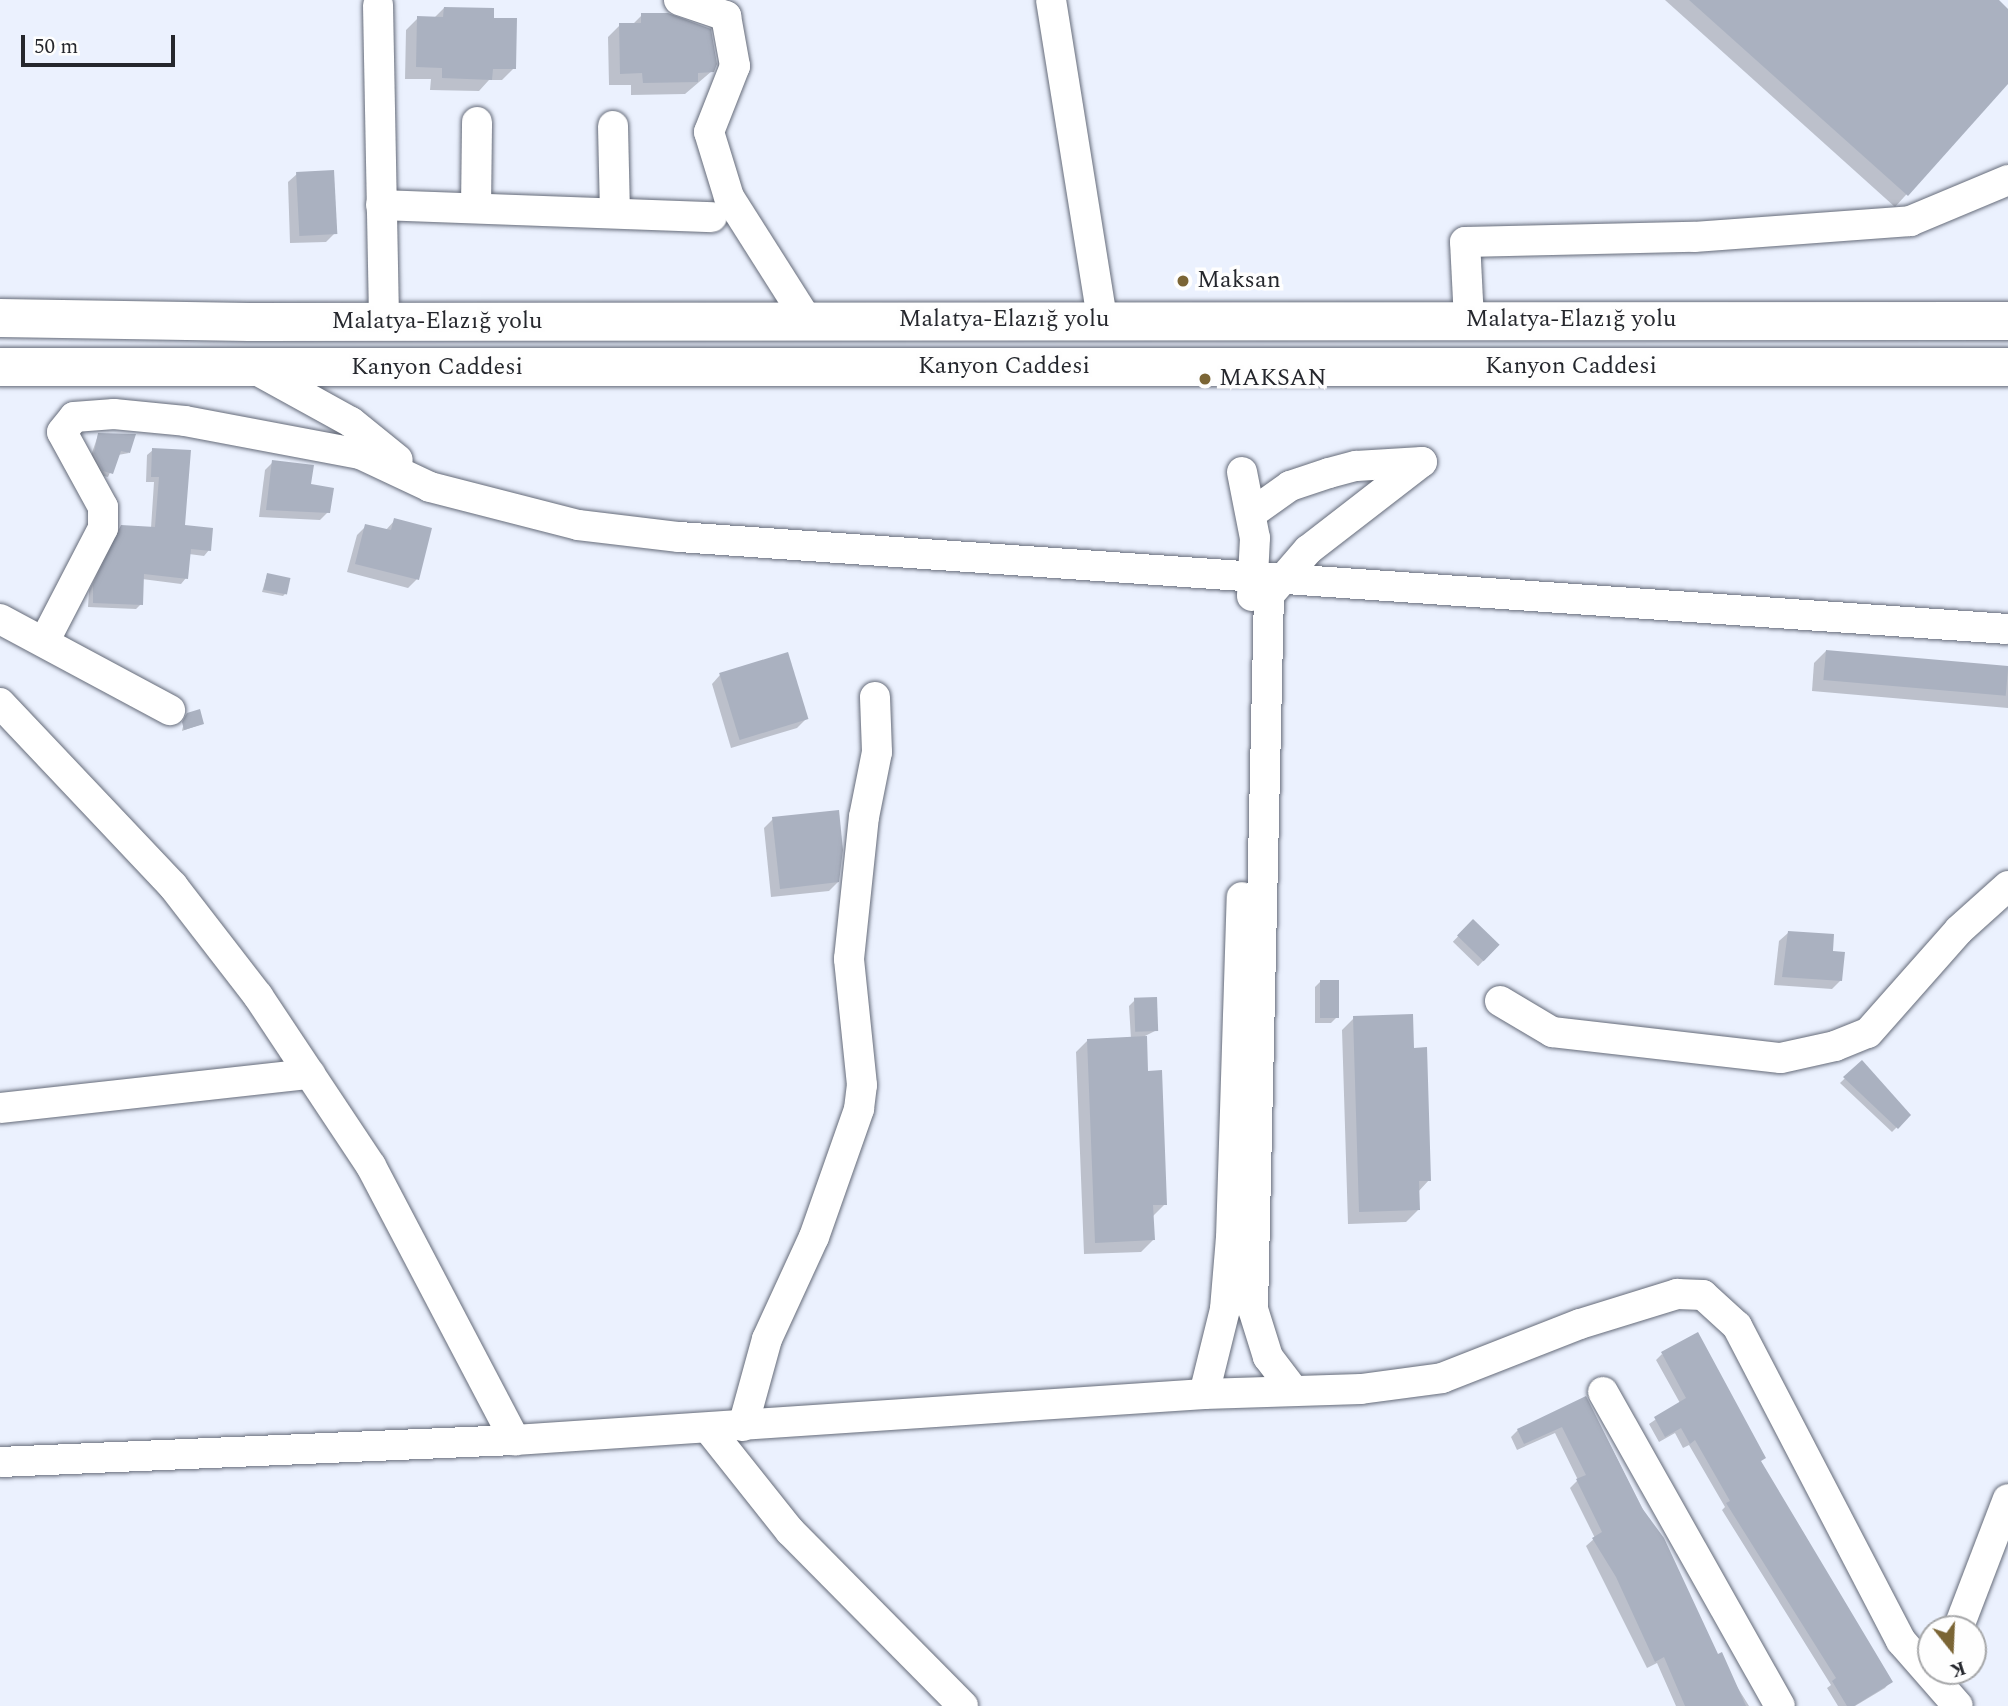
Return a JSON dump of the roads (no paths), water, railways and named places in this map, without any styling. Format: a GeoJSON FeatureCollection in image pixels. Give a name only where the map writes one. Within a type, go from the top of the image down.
{"type":"FeatureCollection","features":[{"type":"Feature","properties":{"kind":"highway","name":"Malatya-Elazığ yolu"},"geometry":{"type":"LineString","coordinates":[[0,318],[384,322],[2008,320]]}},
{"type":"Feature","properties":{"kind":"highway","name":"Kanyon Caddesi"},"geometry":{"type":"LineString","coordinates":[[0,367],[2008,367]]}},
{"type":"Feature","properties":{"kind":"street"},"geometry":{"type":"LineString","coordinates":[[679,0],[726,16],[736,66],[709,132],[729,197],[807,320]]}},
{"type":"Feature","properties":{"kind":"street"},"geometry":{"type":"LineString","coordinates":[[1051,0],[1102,320]]}},
{"type":"Feature","properties":{"kind":"street"},"geometry":{"type":"LineString","coordinates":[[377,5],[384,322]]}},
{"type":"Feature","properties":{"kind":"street"},"geometry":{"type":"LineString","coordinates":[[476,208],[477,122]]}},
{"type":"Feature","properties":{"kind":"street"},"geometry":{"type":"LineString","coordinates":[[613,126],[615,214]]}},
{"type":"Feature","properties":{"kind":"street"},"geometry":{"type":"LineString","coordinates":[[1469,320],[1465,242],[1694,237],[1910,221],[2008,180]]}},
{"type":"Feature","properties":{"kind":"street"},"geometry":{"type":"LineString","coordinates":[[380,205],[712,217]]}},
{"type":"Feature","properties":{"kind":"street"},"geometry":{"type":"LineString","coordinates":[[253,368],[351,422],[430,487]]}},
{"type":"Feature","properties":{"kind":"street"},"geometry":{"type":"LineString","coordinates":[[44,642],[103,528],[103,507],[62,432],[74,417],[114,414],[185,421],[360,454],[430,487],[578,525],[679,537],[2008,629]]}},
{"type":"Feature","properties":{"kind":"street"},"geometry":{"type":"LineString","coordinates":[[1252,513],[1290,486],[1329,473],[1356,466],[1422,462],[1308,550],[1269,595],[1253,1309],[1268,1357],[1294,1391]]}},
{"type":"Feature","properties":{"kind":"street"},"geometry":{"type":"LineString","coordinates":[[1204,1394],[1225,1309],[1231,1238],[1252,576],[1252,513],[1242,472]]}},
{"type":"Feature","properties":{"kind":"street"},"geometry":{"type":"LineString","coordinates":[[0,619],[170,710]]}},
{"type":"Feature","properties":{"kind":"street"},"geometry":{"type":"LineString","coordinates":[[743,1426],[767,1339],[814,1237],[859,1110],[862,1085],[849,959],[864,817],[877,751],[875,697]]}},
{"type":"Feature","properties":{"kind":"street"},"geometry":{"type":"LineString","coordinates":[[0,703],[173,886],[258,996],[371,1166],[515,1440]]}},
{"type":"Feature","properties":{"kind":"street"},"geometry":{"type":"LineString","coordinates":[[1500,1001],[1552,1032],[1781,1058],[1808,1052],[1868,1033],[1959,930],[2008,886]]}},
{"type":"Feature","properties":{"kind":"street"},"geometry":{"type":"LineString","coordinates":[[0,1108],[310,1074]]}},
{"type":"Feature","properties":{"kind":"street"},"geometry":{"type":"LineString","coordinates":[[0,1462],[515,1440],[1204,1394],[1361,1389],[1442,1378],[1580,1324],[1677,1294],[1703,1295],[1737,1326],[1901,1641],[1948,1694]]}},
{"type":"Feature","properties":{"kind":"street"},"geometry":{"type":"LineString","coordinates":[[1602,1392],[1780,1706]]}},
{"type":"Feature","properties":{"kind":"street"},"geometry":{"type":"LineString","coordinates":[[708,1428],[790,1531],[963,1706]]}},
{"type":"Feature","properties":{"kind":"street"},"geometry":{"type":"LineString","coordinates":[[1963,1615],[2008,1499]]}},
{"type":"Feature","properties":{"kind":"place","name":"Maksan"},"geometry":{"type":"Point","coordinates":[1183,281]}},
{"type":"Feature","properties":{"kind":"place","name":"MAKSAN"},"geometry":{"type":"Point","coordinates":[1205,379]}}]}
